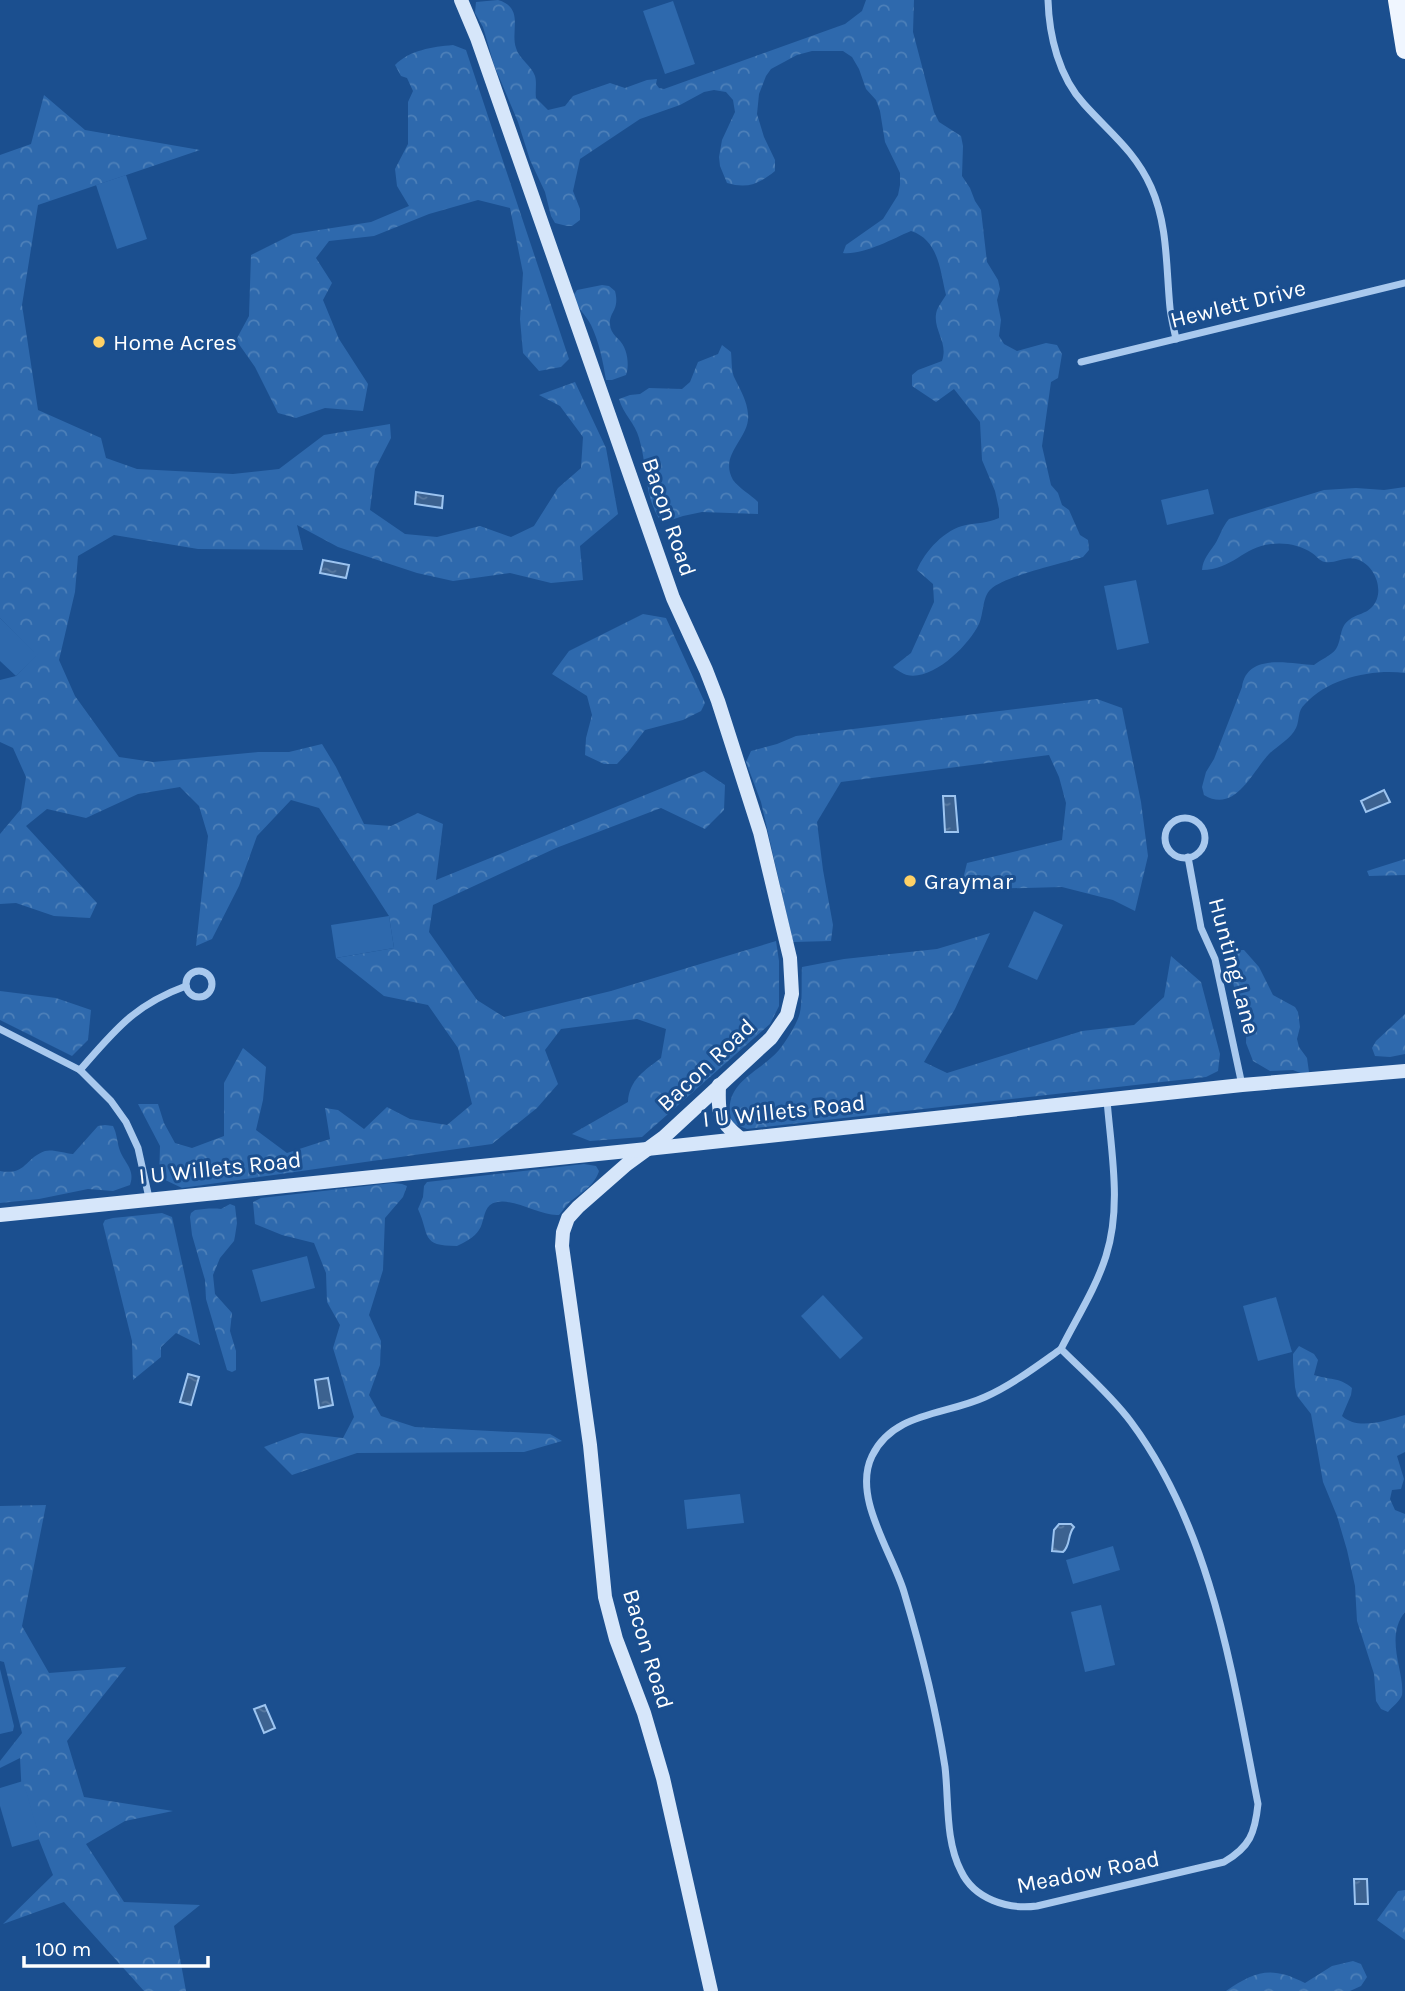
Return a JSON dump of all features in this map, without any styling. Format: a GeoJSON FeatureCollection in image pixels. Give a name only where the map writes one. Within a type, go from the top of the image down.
{"type":"FeatureCollection","features":[{"type":"Feature","properties":{"kind":"main road"},"geometry":{"type":"LineString","coordinates":[[1397,0],[1405,50]]}},
{"type":"Feature","properties":{"kind":"street","name":"Bacon Road"},"geometry":{"type":"LineString","coordinates":[[461,0],[477,38],[673,598],[718,701],[774,883],[790,958],[792,994],[787,1015],[771,1038],[664,1137],[598,1189],[568,1218],[563,1232],[562,1246],[590,1445],[605,1597],[616,1639],[644,1713],[663,1778],[711,1991]]}},
{"type":"Feature","properties":{"kind":"street"},"geometry":{"type":"LineString","coordinates":[[1048,0],[1051,32],[1066,78],[1082,102],[1130,152],[1152,187],[1163,229],[1170,309],[1176,339]]}},
{"type":"Feature","properties":{"kind":"street","name":"Hewlett Drive"},"geometry":{"type":"LineString","coordinates":[[1081,362],[1405,282]]}},
{"type":"Feature","properties":{"kind":"street"},"geometry":{"type":"LineString","coordinates":[[1187,818],[1197,822],[1205,837],[1202,848],[1188,858],[1175,855],[1166,845],[1169,826],[1187,818]]}},
{"type":"Feature","properties":{"kind":"street","name":"Hunting Lane"},"geometry":{"type":"LineString","coordinates":[[1188,858],[1201,928],[1215,959],[1242,1085]]}},
{"type":"Feature","properties":{"kind":"street"},"geometry":{"type":"LineString","coordinates":[[80,1070],[130,1016],[157,997],[186,986]]}},
{"type":"Feature","properties":{"kind":"street"},"geometry":{"type":"LineString","coordinates":[[0,1029],[80,1070],[111,1101],[126,1122],[138,1148],[149,1198]]}},
{"type":"Feature","properties":{"kind":"street","name":"I U Willets Road"},"geometry":{"type":"LineString","coordinates":[[0,1214],[647,1149],[1242,1085],[1405,1071]]}},
{"type":"Feature","properties":{"kind":"street"},"geometry":{"type":"LineString","coordinates":[[719,1085],[720,1115],[727,1128],[740,1138]]}},
{"type":"Feature","properties":{"kind":"street","name":"Meadow Road"},"geometry":{"type":"LineString","coordinates":[[1061,1349],[1131,1422],[1170,1483],[1189,1524],[1230,1662],[1258,1804],[1256,1821],[1248,1843],[1237,1855],[1224,1862],[1022,1908],[1009,1907],[989,1899],[971,1886],[961,1872],[953,1850],[945,1766],[931,1693],[903,1589],[870,1507],[866,1485],[867,1469],[872,1455],[887,1435],[898,1426],[984,1398],[1061,1349],[1098,1277],[1112,1230],[1115,1194],[1107,1099]]}},
{"type":"Feature","properties":{"kind":"green space"},"geometry":{"type":"Polygon","coordinates":[[[498,0],[511,8],[514,14],[516,48],[535,76],[536,98],[548,110],[565,106],[573,96],[610,83],[625,88],[657,79],[656,84],[664,89],[845,24],[862,11],[866,0],[914,0],[913,32],[934,112],[939,122],[961,136],[962,176],[981,210],[987,262],[998,280],[1000,289],[997,300],[1001,320],[999,336],[1004,344],[1017,351],[1046,343],[1057,345],[1062,354],[1058,378],[1051,382],[1042,446],[1051,485],[1058,493],[1062,505],[1069,510],[1080,535],[1088,540],[1089,550],[1083,557],[1021,575],[991,589],[974,632],[959,651],[939,667],[917,675],[905,674],[893,667],[911,653],[934,602],[933,584],[917,570],[925,556],[937,542],[958,527],[999,518],[999,509],[995,491],[982,460],[980,422],[954,389],[936,402],[912,386],[912,375],[942,361],[944,354],[936,317],[946,295],[933,249],[920,235],[911,231],[869,249],[843,253],[846,245],[883,219],[898,195],[900,185],[900,173],[885,142],[876,100],[866,89],[852,57],[843,51],[812,51],[797,55],[771,69],[759,94],[757,114],[775,160],[775,171],[764,179],[747,185],[727,183],[719,157],[722,140],[735,112],[733,100],[726,92],[704,92],[680,105],[640,119],[580,159],[573,191],[580,209],[580,220],[567,226],[555,223],[551,216],[545,192],[494,65],[483,27],[475,13],[476,2],[498,0]]]}},
{"type":"Feature","properties":{"kind":"green space"},"geometry":{"type":"Polygon","coordinates":[[[673,1],[695,64],[665,74],[643,11],[673,1]]]}},
{"type":"Feature","properties":{"kind":"green space"},"geometry":{"type":"Polygon","coordinates":[[[453,45],[466,50],[569,359],[561,367],[539,371],[523,353],[520,319],[523,273],[510,208],[478,200],[429,214],[374,236],[329,241],[316,258],[332,283],[323,300],[339,339],[368,384],[363,411],[325,408],[296,418],[278,413],[255,367],[236,340],[249,316],[251,255],[293,234],[371,222],[409,206],[397,186],[395,169],[408,144],[408,102],[413,91],[407,78],[401,76],[395,65],[414,53],[453,45]]]}},
{"type":"Feature","properties":{"kind":"green space"},"geometry":{"type":"Polygon","coordinates":[[[44,95],[85,130],[200,150],[38,205],[22,305],[38,410],[101,438],[106,458],[137,469],[233,474],[279,469],[324,435],[390,424],[391,438],[375,469],[370,510],[405,534],[437,537],[480,526],[511,537],[534,526],[558,488],[581,468],[583,437],[560,406],[539,395],[575,382],[606,448],[618,514],[580,546],[583,580],[551,583],[510,573],[453,581],[417,573],[338,547],[297,525],[303,550],[198,549],[114,535],[78,556],[75,592],[59,660],[75,696],[119,757],[153,762],[258,752],[289,752],[322,744],[364,824],[391,826],[418,813],[443,824],[436,880],[704,771],[725,785],[724,810],[705,829],[661,808],[556,848],[433,905],[429,932],[477,1000],[504,1017],[611,991],[776,941],[779,1006],[770,1024],[642,1137],[590,1141],[572,1134],[628,1102],[635,1082],[661,1058],[666,1029],[637,1019],[561,1029],[545,1050],[558,1084],[537,1108],[492,1144],[182,1188],[159,1177],[160,1146],[138,1104],[158,1104],[175,1143],[192,1148],[224,1136],[224,1083],[243,1048],[266,1067],[263,1100],[256,1130],[287,1153],[330,1139],[325,1108],[338,1110],[364,1129],[387,1107],[410,1119],[447,1125],[472,1104],[458,1048],[428,1005],[384,996],[336,958],[394,948],[389,916],[319,808],[291,800],[257,836],[239,886],[212,939],[196,946],[208,836],[199,806],[180,787],[138,794],[86,818],[47,809],[26,826],[97,903],[90,918],[54,916],[16,903],[0,904],[0,834],[21,809],[26,777],[13,748],[0,742],[0,680],[16,676],[37,655],[0,618],[0,155],[31,144],[44,95]]]}},
{"type":"Feature","properties":{"kind":"green space"},"geometry":{"type":"Polygon","coordinates":[[[126,175],[147,239],[117,249],[96,185],[126,175]]]}},
{"type":"Feature","properties":{"kind":"green space"},"geometry":{"type":"Polygon","coordinates":[[[602,285],[615,291],[616,302],[610,328],[624,347],[628,361],[626,375],[612,380],[606,380],[594,331],[573,296],[577,290],[602,285]]]}},
{"type":"Feature","properties":{"kind":"green space"},"geometry":{"type":"Polygon","coordinates":[[[722,345],[731,352],[733,373],[748,414],[745,431],[729,462],[729,471],[733,480],[758,502],[758,514],[702,512],[662,523],[652,503],[637,433],[619,399],[640,394],[649,388],[682,389],[690,382],[698,362],[718,354],[722,345]]]}},
{"type":"Feature","properties":{"kind":"green space"},"geometry":{"type":"Polygon","coordinates":[[[1405,487],[1405,673],[1365,674],[1326,688],[1302,707],[1294,732],[1269,754],[1242,788],[1225,799],[1204,795],[1202,787],[1206,772],[1214,759],[1246,676],[1252,669],[1271,662],[1314,665],[1334,651],[1346,623],[1370,609],[1378,594],[1373,572],[1363,562],[1352,558],[1325,562],[1303,548],[1287,544],[1261,546],[1230,563],[1202,570],[1205,559],[1227,522],[1229,519],[1324,490],[1384,490],[1405,487]]]}},
{"type":"Feature","properties":{"kind":"green space"},"geometry":{"type":"Polygon","coordinates":[[[1208,489],[1214,514],[1167,525],[1161,500],[1208,489]]]}},
{"type":"Feature","properties":{"kind":"green space"},"geometry":{"type":"Polygon","coordinates":[[[1136,580],[1149,643],[1117,650],[1104,586],[1136,580]]]}},
{"type":"Feature","properties":{"kind":"green space"},"geometry":{"type":"Polygon","coordinates":[[[643,614],[666,618],[705,703],[701,711],[683,720],[645,730],[617,764],[604,764],[585,755],[592,715],[587,696],[552,674],[569,651],[643,614]]]}},
{"type":"Feature","properties":{"kind":"green space"},"geometry":{"type":"Polygon","coordinates":[[[0,618],[38,655],[16,676],[0,661],[0,618]]]}},
{"type":"Feature","properties":{"kind":"green space"},"geometry":{"type":"Polygon","coordinates":[[[1097,699],[1122,708],[1141,802],[1148,856],[1135,911],[1113,900],[1062,887],[983,889],[963,879],[967,863],[1062,840],[1066,803],[1049,755],[841,782],[817,822],[833,925],[831,941],[793,942],[761,802],[746,762],[751,751],[796,736],[1097,699]]]}},
{"type":"Feature","properties":{"kind":"green space"},"geometry":{"type":"Polygon","coordinates":[[[1405,859],[1405,875],[1369,876],[1367,871],[1405,859]]]}},
{"type":"Feature","properties":{"kind":"green space"},"geometry":{"type":"Polygon","coordinates":[[[1034,911],[1063,925],[1037,980],[1008,967],[1034,911]]]}},
{"type":"Feature","properties":{"kind":"green space"},"geometry":{"type":"Polygon","coordinates":[[[389,916],[394,948],[336,958],[331,925],[389,916]]]}},
{"type":"Feature","properties":{"kind":"green space"},"geometry":{"type":"Polygon","coordinates":[[[990,933],[955,1009],[924,1062],[947,1073],[1082,1031],[1134,1025],[1164,997],[1171,956],[1201,982],[1220,1054],[1218,1071],[1206,1077],[747,1129],[732,1123],[731,1098],[736,1089],[779,1050],[797,1020],[801,1006],[802,967],[844,959],[937,949],[990,933]]]}},
{"type":"Feature","properties":{"kind":"green space"},"geometry":{"type":"Polygon","coordinates":[[[1236,950],[1244,950],[1259,967],[1273,995],[1295,1007],[1298,1012],[1300,1027],[1297,1039],[1307,1058],[1309,1072],[1305,1075],[1293,1070],[1270,1071],[1253,1061],[1246,1043],[1247,1013],[1241,996],[1234,987],[1231,973],[1236,950]]]}},
{"type":"Feature","properties":{"kind":"green space"},"geometry":{"type":"Polygon","coordinates":[[[0,991],[56,998],[91,1010],[88,1040],[72,1056],[0,1020],[0,991]]]}},
{"type":"Feature","properties":{"kind":"green space"},"geometry":{"type":"Polygon","coordinates":[[[1405,1014],[1405,1054],[1375,1056],[1372,1048],[1376,1041],[1405,1014]]]}},
{"type":"Feature","properties":{"kind":"green space"},"geometry":{"type":"Polygon","coordinates":[[[98,1126],[113,1126],[121,1153],[130,1170],[130,1185],[113,1191],[88,1189],[39,1199],[0,1203],[0,1171],[20,1169],[45,1151],[73,1154],[98,1126]]]}},
{"type":"Feature","properties":{"kind":"green space"},"geometry":{"type":"Polygon","coordinates":[[[584,1164],[596,1166],[599,1171],[589,1187],[559,1215],[543,1213],[515,1203],[497,1202],[488,1208],[477,1233],[463,1243],[457,1246],[437,1244],[428,1237],[418,1209],[427,1182],[584,1164]]]}},
{"type":"Feature","properties":{"kind":"green space"},"geometry":{"type":"Polygon","coordinates":[[[393,1183],[407,1186],[403,1197],[385,1218],[383,1270],[369,1315],[381,1341],[380,1365],[369,1395],[381,1416],[415,1427],[550,1434],[562,1441],[524,1452],[357,1453],[292,1475],[264,1447],[301,1433],[343,1438],[354,1417],[333,1348],[340,1325],[327,1302],[326,1273],[314,1243],[282,1235],[255,1224],[253,1202],[261,1198],[393,1183]]]}},
{"type":"Feature","properties":{"kind":"green space"},"geometry":{"type":"Polygon","coordinates":[[[230,1204],[235,1206],[237,1223],[234,1241],[220,1258],[213,1275],[215,1294],[232,1313],[230,1331],[236,1351],[236,1370],[232,1372],[227,1370],[206,1299],[205,1280],[192,1235],[190,1217],[195,1210],[221,1209],[230,1204]]]}},
{"type":"Feature","properties":{"kind":"green space"},"geometry":{"type":"Polygon","coordinates":[[[162,1213],[172,1217],[200,1345],[176,1333],[161,1347],[161,1357],[133,1380],[132,1341],[103,1224],[105,1220],[113,1218],[162,1213]]]}},
{"type":"Feature","properties":{"kind":"green space"},"geometry":{"type":"Polygon","coordinates":[[[307,1256],[315,1288],[261,1302],[252,1270],[307,1256]]]}},
{"type":"Feature","properties":{"kind":"green space"},"geometry":{"type":"Polygon","coordinates":[[[823,1295],[863,1338],[840,1359],[801,1316],[823,1295]]]}},
{"type":"Feature","properties":{"kind":"green space"},"geometry":{"type":"Polygon","coordinates":[[[1276,1297],[1292,1352],[1258,1361],[1243,1306],[1276,1297]]]}},
{"type":"Feature","properties":{"kind":"green space"},"geometry":{"type":"Polygon","coordinates":[[[1299,1346],[1314,1354],[1318,1360],[1314,1375],[1338,1380],[1352,1388],[1342,1416],[1364,1424],[1405,1415],[1405,1452],[1397,1456],[1404,1479],[1401,1489],[1392,1490],[1390,1499],[1395,1510],[1405,1514],[1405,1612],[1396,1633],[1402,1695],[1388,1712],[1381,1709],[1376,1701],[1374,1674],[1357,1621],[1355,1586],[1347,1550],[1323,1482],[1311,1414],[1297,1396],[1293,1354],[1299,1346]]]}},
{"type":"Feature","properties":{"kind":"green space"},"geometry":{"type":"Polygon","coordinates":[[[740,1494],[744,1523],[687,1529],[684,1500],[740,1494]]]}},
{"type":"Feature","properties":{"kind":"green space"},"geometry":{"type":"Polygon","coordinates":[[[46,1505],[22,1626],[49,1673],[126,1667],[67,1741],[84,1797],[173,1811],[125,1821],[86,1844],[124,1902],[200,1905],[174,1926],[186,1991],[144,1991],[64,1902],[3,1924],[53,1875],[22,1797],[20,1758],[0,1768],[0,1761],[22,1733],[4,1662],[0,1661],[0,1506],[46,1505]]]}},
{"type":"Feature","properties":{"kind":"green space"},"geometry":{"type":"Polygon","coordinates":[[[1113,1546],[1120,1570],[1073,1584],[1066,1560],[1113,1546]]]}},
{"type":"Feature","properties":{"kind":"green space"},"geometry":{"type":"Polygon","coordinates":[[[1101,1605],[1115,1665],[1085,1672],[1071,1612],[1101,1605]]]}},
{"type":"Feature","properties":{"kind":"green space"},"geometry":{"type":"Polygon","coordinates":[[[0,1669],[14,1726],[13,1731],[0,1734],[0,1669]]]}},
{"type":"Feature","properties":{"kind":"green space"},"geometry":{"type":"Polygon","coordinates":[[[23,1781],[40,1839],[12,1847],[0,1806],[0,1788],[23,1781]]]}},
{"type":"Feature","properties":{"kind":"green space"},"geometry":{"type":"Polygon","coordinates":[[[1405,1890],[1405,1940],[1377,1920],[1398,1891],[1405,1890]]]}},
{"type":"Feature","properties":{"kind":"green space"},"geometry":{"type":"Polygon","coordinates":[[[1353,1961],[1361,1964],[1367,1977],[1361,1986],[1350,1991],[1226,1991],[1246,1979],[1264,1973],[1283,1974],[1305,1983],[1332,1966],[1353,1961]]]}},
{"type":"Feature","properties":{"kind":"water"},"geometry":{"type":"Polygon","coordinates":[[[416,492],[443,496],[442,508],[415,504],[416,492]]]}},
{"type":"Feature","properties":{"kind":"water"},"geometry":{"type":"Polygon","coordinates":[[[323,560],[349,565],[346,578],[320,573],[323,560]]]}},
{"type":"Feature","properties":{"kind":"water"},"geometry":{"type":"Polygon","coordinates":[[[1384,790],[1390,802],[1366,812],[1361,801],[1384,790]]]}},
{"type":"Feature","properties":{"kind":"water"},"geometry":{"type":"Polygon","coordinates":[[[943,796],[955,796],[958,832],[945,832],[943,796]]]}},
{"type":"Feature","properties":{"kind":"water"},"geometry":{"type":"Polygon","coordinates":[[[188,1374],[199,1377],[191,1405],[180,1402],[188,1374]]]}},
{"type":"Feature","properties":{"kind":"water"},"geometry":{"type":"Polygon","coordinates":[[[328,1378],[333,1405],[319,1408],[315,1380],[328,1378]]]}},
{"type":"Feature","properties":{"kind":"water"},"geometry":{"type":"Polygon","coordinates":[[[1059,1524],[1071,1524],[1074,1527],[1063,1552],[1052,1551],[1054,1530],[1059,1524]]]}},
{"type":"Feature","properties":{"kind":"water"},"geometry":{"type":"Polygon","coordinates":[[[265,1705],[275,1728],[264,1733],[254,1709],[265,1705]]]}},
{"type":"Feature","properties":{"kind":"water"},"geometry":{"type":"Polygon","coordinates":[[[1354,1879],[1367,1879],[1368,1904],[1355,1904],[1354,1879]]]}},
{"type":"Feature","properties":{"kind":"place","name":"Home Acres"},"geometry":{"type":"Point","coordinates":[99,342]}},
{"type":"Feature","properties":{"kind":"place","name":"Graymar"},"geometry":{"type":"Point","coordinates":[910,881]}}]}
